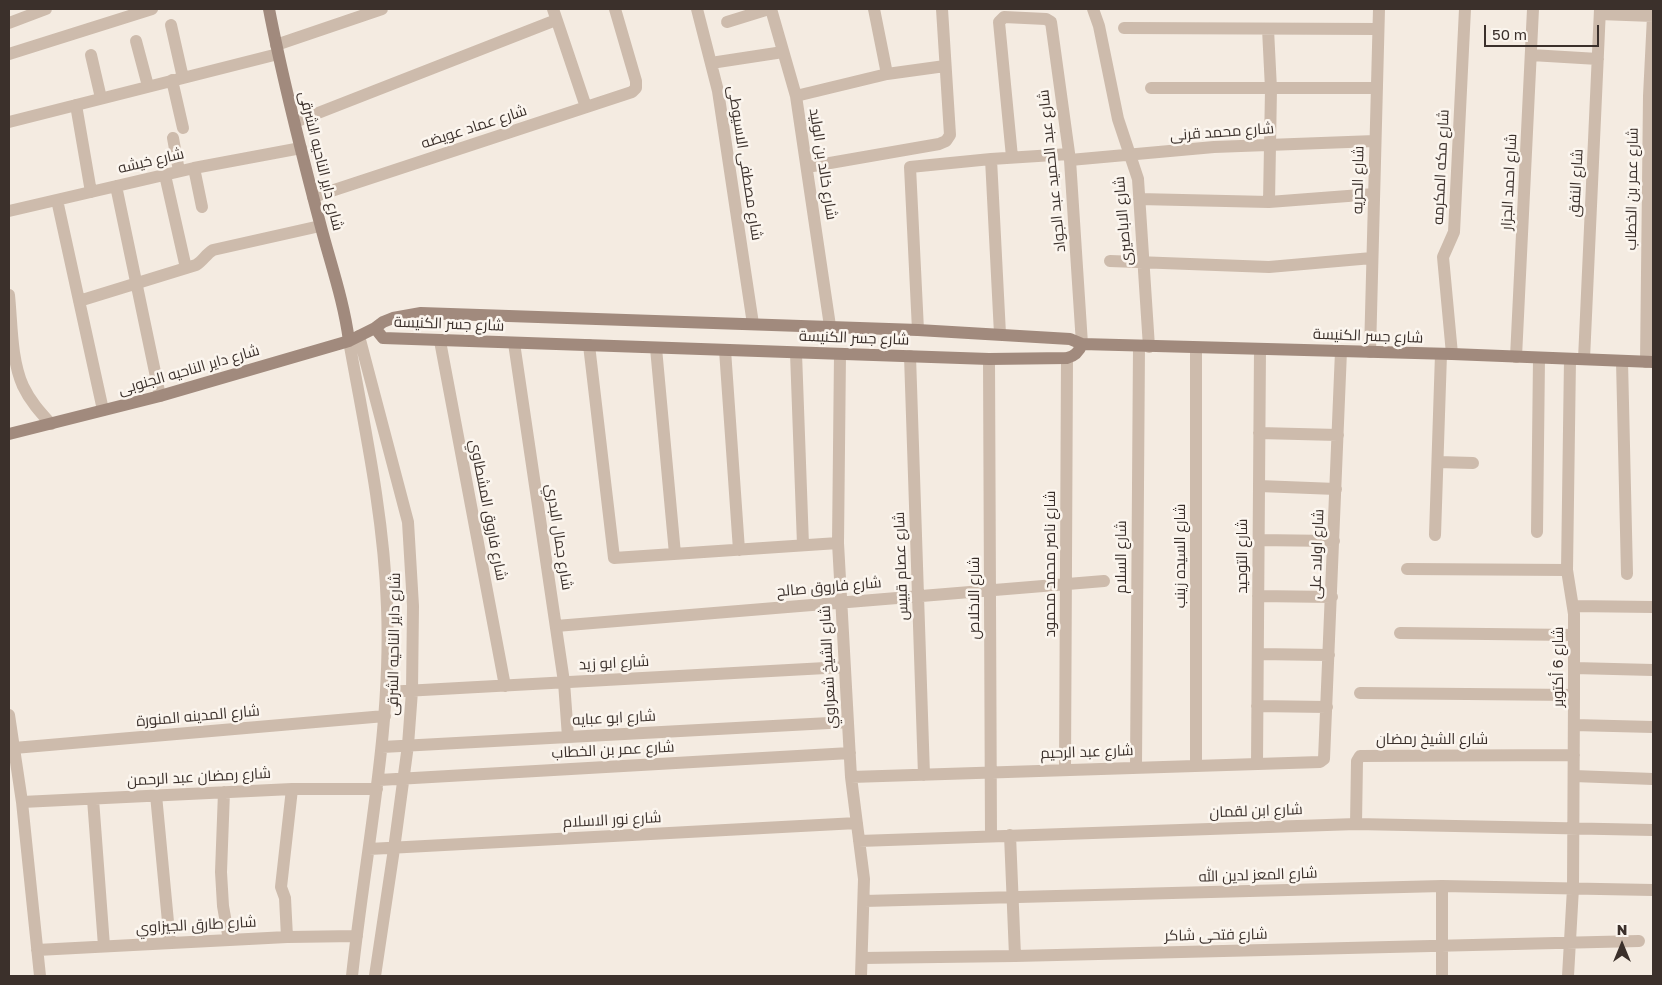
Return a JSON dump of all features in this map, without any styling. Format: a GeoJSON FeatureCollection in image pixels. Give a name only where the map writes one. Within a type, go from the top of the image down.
{"type":"FeatureCollection","features":[{"type":"Feature","properties":{"kind":"main road","name":"شارع داير الناحيه الشرقى"},"geometry":{"type":"LineString","coordinates":[[269,9],[277,50],[320,226],[346,320],[354,339]]}},
{"type":"Feature","properties":{"kind":"main road","name":"شارع جسر الكنيسة"},"geometry":{"type":"LineString","coordinates":[[1066,358],[988,359],[440,341],[383,338],[375,328],[382,322],[393,318],[421,313],[918,330],[1070,339],[1082,344],[1446,354],[1650,362]]}},
{"type":"Feature","properties":{"kind":"main road","name":"شارع داير الناحيه الجنوبى"},"geometry":{"type":"LineString","coordinates":[[9,434],[160,396],[354,339],[375,328]]}},
{"type":"Feature","properties":{"kind":"main road"},"geometry":{"type":"LineString","coordinates":[[1066,358],[1074,356],[1082,344]]}},
{"type":"Feature","properties":{"kind":"street"},"geometry":{"type":"LineString","coordinates":[[9,23],[46,9]]}},
{"type":"Feature","properties":{"kind":"street"},"geometry":{"type":"LineString","coordinates":[[9,54],[152,9]]}},
{"type":"Feature","properties":{"kind":"street"},"geometry":{"type":"LineString","coordinates":[[9,122],[178,79],[277,50],[382,9]]}},
{"type":"Feature","properties":{"kind":"street","name":"شارع عماد عويضه"},"geometry":{"type":"LineString","coordinates":[[313,197],[632,92],[636,88],[636,81],[615,9]]}},
{"type":"Feature","properties":{"kind":"street","name":"شارع مصطفى الاسيوطى"},"geometry":{"type":"LineString","coordinates":[[697,9],[718,91],[753,324]]}},
{"type":"Feature","properties":{"kind":"street"},"geometry":{"type":"LineString","coordinates":[[727,22],[770,9]]}},
{"type":"Feature","properties":{"kind":"street","name":"شارع خالد بن الوليد"},"geometry":{"type":"LineString","coordinates":[[770,9],[796,96],[830,326]]}},
{"type":"Feature","properties":{"kind":"street"},"geometry":{"type":"LineString","coordinates":[[874,9],[887,74]]}},
{"type":"Feature","properties":{"kind":"street"},"geometry":{"type":"LineString","coordinates":[[807,167],[940,144],[946,141],[950,134],[942,9]]}},
{"type":"Feature","properties":{"kind":"street","name":"شارع الاباصيرى"},"geometry":{"type":"LineString","coordinates":[[1092,9],[1099,26],[1118,119],[1138,180],[1144,262],[1144,346]]}},
{"type":"Feature","properties":{"kind":"street","name":"شارع الحريه"},"geometry":{"type":"LineString","coordinates":[[1370,352],[1379,9]]}},
{"type":"Feature","properties":{"kind":"street","name":"شارع مكه المكرمه"},"geometry":{"type":"LineString","coordinates":[[1435,535],[1446,354],[1443,257],[1454,232],[1465,9]]}},
{"type":"Feature","properties":{"kind":"street","name":"شارع احمد الجزار"},"geometry":{"type":"LineString","coordinates":[[1516,357],[1533,9]]}},
{"type":"Feature","properties":{"kind":"street"},"geometry":{"type":"LineString","coordinates":[[1600,12],[1653,16]]}},
{"type":"Feature","properties":{"kind":"street","name":"شارع النفق"},"geometry":{"type":"LineString","coordinates":[[1584,360],[1600,12]]}},
{"type":"Feature","properties":{"kind":"street"},"geometry":{"type":"LineString","coordinates":[[1012,157],[999,22],[1004,17],[1024,13]]}},
{"type":"Feature","properties":{"kind":"street","name":"شارع عبد الحميد عبد الجواد"},"geometry":{"type":"LineString","coordinates":[[1024,13],[1046,18],[1051,22],[1070,157],[1082,344]]}},
{"type":"Feature","properties":{"kind":"street"},"geometry":{"type":"LineString","coordinates":[[295,122],[555,14],[586,107]]}},
{"type":"Feature","properties":{"kind":"street","name":"شارع عمر بن الخطاب"},"geometry":{"type":"LineString","coordinates":[[1650,362],[1649,96],[1653,16]]}},
{"type":"Feature","properties":{"kind":"street"},"geometry":{"type":"LineString","coordinates":[[171,25],[183,128]]}},
{"type":"Feature","properties":{"kind":"street"},"geometry":{"type":"LineString","coordinates":[[1124,28],[1378,30]]}},
{"type":"Feature","properties":{"kind":"street"},"geometry":{"type":"LineString","coordinates":[[1268,29],[1271,89],[1269,202]]}},
{"type":"Feature","properties":{"kind":"street"},"geometry":{"type":"LineString","coordinates":[[136,41],[148,86]]}},
{"type":"Feature","properties":{"kind":"street"},"geometry":{"type":"LineString","coordinates":[[711,63],[783,52]]}},
{"type":"Feature","properties":{"kind":"street"},"geometry":{"type":"LineString","coordinates":[[91,55],[101,98]]}},
{"type":"Feature","properties":{"kind":"street"},"geometry":{"type":"LineString","coordinates":[[1531,55],[1598,59]]}},
{"type":"Feature","properties":{"kind":"street"},"geometry":{"type":"LineString","coordinates":[[796,96],[887,74],[945,66]]}},
{"type":"Feature","properties":{"kind":"street"},"geometry":{"type":"LineString","coordinates":[[1151,88],[1377,88]]}},
{"type":"Feature","properties":{"kind":"street"},"geometry":{"type":"LineString","coordinates":[[76,105],[91,192]]}},
{"type":"Feature","properties":{"kind":"street"},"geometry":{"type":"LineString","coordinates":[[173,138],[180,171]]}},
{"type":"Feature","properties":{"kind":"street","name":"شارع محمد قرنى"},"geometry":{"type":"LineString","coordinates":[[918,330],[909,170],[911,166],[1012,157],[1131,156],[1214,147],[1376,141]]}},
{"type":"Feature","properties":{"kind":"street","name":"شارع خيشه"},"geometry":{"type":"LineString","coordinates":[[9,211],[180,171],[301,148]]}},
{"type":"Feature","properties":{"kind":"street"},"geometry":{"type":"LineString","coordinates":[[990,159],[1000,334]]}},
{"type":"Feature","properties":{"kind":"street"},"geometry":{"type":"LineString","coordinates":[[194,168],[202,207]]}},
{"type":"Feature","properties":{"kind":"street"},"geometry":{"type":"LineString","coordinates":[[165,175],[186,268]]}},
{"type":"Feature","properties":{"kind":"street"},"geometry":{"type":"LineString","coordinates":[[116,186],[160,396]]}},
{"type":"Feature","properties":{"kind":"street"},"geometry":{"type":"LineString","coordinates":[[1140,199],[1269,202],[1374,194]]}},
{"type":"Feature","properties":{"kind":"street"},"geometry":{"type":"LineString","coordinates":[[57,200],[103,410]]}},
{"type":"Feature","properties":{"kind":"street"},"geometry":{"type":"LineString","coordinates":[[79,301],[186,268],[201,262],[213,250],[320,226]]}},
{"type":"Feature","properties":{"kind":"street"},"geometry":{"type":"LineString","coordinates":[[1110,261],[1269,267],[1372,258]]}},
{"type":"Feature","properties":{"kind":"street"},"geometry":{"type":"LineString","coordinates":[[9,295],[16,364],[23,386],[35,406],[51,424]]}},
{"type":"Feature","properties":{"kind":"street","name":"شارع داير الناحيه الشرقى"},"geometry":{"type":"LineString","coordinates":[[354,339],[408,522],[413,606],[412,691],[408,745],[375,976]]}},
{"type":"Feature","properties":{"kind":"street","name":"شارع داير الناحيه الشرقى"},"geometry":{"type":"LineString","coordinates":[[352,976],[382,747],[386,692],[387,608],[382,533],[354,339]]}},
{"type":"Feature","properties":{"kind":"street","name":"شارع فاروق المشطاوي"},"geometry":{"type":"LineString","coordinates":[[440,341],[505,686]]}},
{"type":"Feature","properties":{"kind":"street","name":"شارع جمال البدري"},"geometry":{"type":"LineString","coordinates":[[514,343],[564,682],[568,737]]}},
{"type":"Feature","properties":{"kind":"street"},"geometry":{"type":"LineString","coordinates":[[588,345],[614,558],[838,543]]}},
{"type":"Feature","properties":{"kind":"street","name":"شارع السلام"},"geometry":{"type":"LineString","coordinates":[[1136,767],[1144,346]]}},
{"type":"Feature","properties":{"kind":"street"},"geometry":{"type":"LineString","coordinates":[[656,348],[675,554]]}},
{"type":"Feature","properties":{"kind":"street","name":"شارع السيده زينب"},"geometry":{"type":"LineString","coordinates":[[1196,348],[1196,765]]}},
{"type":"Feature","properties":{"kind":"street","name":"شارع التوحيد"},"geometry":{"type":"LineString","coordinates":[[1257,763],[1260,349]]}},
{"type":"Feature","properties":{"kind":"street"},"geometry":{"type":"LineString","coordinates":[[725,350],[739,550]]}},
{"type":"Feature","properties":{"kind":"street","name":"شارع اولاد على"},"geometry":{"type":"LineString","coordinates":[[1324,759],[1341,351]]}},
{"type":"Feature","properties":{"kind":"street"},"geometry":{"type":"LineString","coordinates":[[796,353],[803,545]]}},
{"type":"Feature","properties":{"kind":"street","name":"شارع الشيخ شعراوي"},"geometry":{"type":"LineString","coordinates":[[840,354],[838,543],[840,603],[851,777],[864,879],[862,976]]}},
{"type":"Feature","properties":{"kind":"street","name":"شارع عصام قبيس"},"geometry":{"type":"LineString","coordinates":[[910,356],[924,775]]}},
{"type":"Feature","properties":{"kind":"street","name":"شارع ناصر محمد محمود"},"geometry":{"type":"LineString","coordinates":[[1065,769],[1066,358]]}},
{"type":"Feature","properties":{"kind":"street"},"geometry":{"type":"LineString","coordinates":[[1537,532],[1539,358]]}},
{"type":"Feature","properties":{"kind":"street","name":"شارع الاخلاص"},"geometry":{"type":"LineString","coordinates":[[988,359],[991,836]]}},
{"type":"Feature","properties":{"kind":"street","name":"شارع 6 أكتوبر"},"geometry":{"type":"LineString","coordinates":[[1568,976],[1574,888],[1574,635],[1573,606],[1567,570],[1570,359]]}},
{"type":"Feature","properties":{"kind":"street"},"geometry":{"type":"LineString","coordinates":[[1622,361],[1627,574]]}},
{"type":"Feature","properties":{"kind":"street"},"geometry":{"type":"LineString","coordinates":[[1259,433],[1338,435]]}},
{"type":"Feature","properties":{"kind":"street"},"geometry":{"type":"LineString","coordinates":[[1438,462],[1472,462]]}},
{"type":"Feature","properties":{"kind":"street"},"geometry":{"type":"LineString","coordinates":[[1259,486],[1336,489]]}},
{"type":"Feature","properties":{"kind":"street"},"geometry":{"type":"LineString","coordinates":[[1258,540],[1334,541]]}},
{"type":"Feature","properties":{"kind":"street"},"geometry":{"type":"LineString","coordinates":[[1407,569],[1567,570]]}},
{"type":"Feature","properties":{"kind":"street","name":"شارع فاروق صالح"},"geometry":{"type":"LineString","coordinates":[[556,626],[1104,581]]}},
{"type":"Feature","properties":{"kind":"street"},"geometry":{"type":"LineString","coordinates":[[1258,596],[1332,597]]}},
{"type":"Feature","properties":{"kind":"street"},"geometry":{"type":"LineString","coordinates":[[1573,606],[1653,607]]}},
{"type":"Feature","properties":{"kind":"street"},"geometry":{"type":"LineString","coordinates":[[1400,633],[1574,635]]}},
{"type":"Feature","properties":{"kind":"street"},"geometry":{"type":"LineString","coordinates":[[1258,654],[1329,656]]}},
{"type":"Feature","properties":{"kind":"street","name":"شارع ابو زيد"},"geometry":{"type":"LineString","coordinates":[[386,692],[844,667]]}},
{"type":"Feature","properties":{"kind":"street"},"geometry":{"type":"LineString","coordinates":[[1574,668],[1653,670]]}},
{"type":"Feature","properties":{"kind":"street"},"geometry":{"type":"LineString","coordinates":[[1360,693],[1574,695]]}},
{"type":"Feature","properties":{"kind":"street"},"geometry":{"type":"LineString","coordinates":[[1257,706],[1327,707]]}},
{"type":"Feature","properties":{"kind":"street"},"geometry":{"type":"LineString","coordinates":[[9,715],[22,802],[40,976]]}},
{"type":"Feature","properties":{"kind":"street","name":"شارع المدينه المنورة"},"geometry":{"type":"LineString","coordinates":[[14,748],[384,716]]}},
{"type":"Feature","properties":{"kind":"street","name":"شارع ابو عبايه"},"geometry":{"type":"LineString","coordinates":[[382,747],[848,722]]}},
{"type":"Feature","properties":{"kind":"street"},"geometry":{"type":"LineString","coordinates":[[1574,725],[1653,727]]}},
{"type":"Feature","properties":{"kind":"street","name":"شارع عمر بن الخطاب"},"geometry":{"type":"LineString","coordinates":[[378,785],[404,778],[850,753]]}},
{"type":"Feature","properties":{"kind":"street","name":"شارع الشيخ رمضان"},"geometry":{"type":"LineString","coordinates":[[1356,824],[1357,761],[1360,756],[1574,755]]}},
{"type":"Feature","properties":{"kind":"street","name":"شارع عبد الرحيم"},"geometry":{"type":"LineString","coordinates":[[851,777],[1320,762],[1324,759]]}},
{"type":"Feature","properties":{"kind":"street"},"geometry":{"type":"LineString","coordinates":[[1574,776],[1653,778]]}},
{"type":"Feature","properties":{"kind":"street","name":"شارع رمضان عبد الرحمن"},"geometry":{"type":"LineString","coordinates":[[22,802],[378,785]]}},
{"type":"Feature","properties":{"kind":"street"},"geometry":{"type":"LineString","coordinates":[[287,937],[285,898],[281,887],[292,789]]}},
{"type":"Feature","properties":{"kind":"street"},"geometry":{"type":"LineString","coordinates":[[224,792],[223,906],[229,940]]}},
{"type":"Feature","properties":{"kind":"street"},"geometry":{"type":"LineString","coordinates":[[156,795],[170,943]]}},
{"type":"Feature","properties":{"kind":"street"},"geometry":{"type":"LineString","coordinates":[[93,799],[104,946]]}},
{"type":"Feature","properties":{"kind":"street","name":"شارع نور الاسلام"},"geometry":{"type":"LineString","coordinates":[[369,849],[857,823]]}},
{"type":"Feature","properties":{"kind":"street","name":"شارع ابن لقمان"},"geometry":{"type":"LineString","coordinates":[[859,840],[1356,824],[1653,830]]}},
{"type":"Feature","properties":{"kind":"street"},"geometry":{"type":"LineString","coordinates":[[1010,836],[1011,898],[1015,956]]}},
{"type":"Feature","properties":{"kind":"street"},"geometry":{"type":"LineString","coordinates":[[1442,886],[1442,976]]}},
{"type":"Feature","properties":{"kind":"street","name":"شارع المعز لدين الله"},"geometry":{"type":"LineString","coordinates":[[864,901],[1442,886],[1653,890]]}},
{"type":"Feature","properties":{"kind":"street","name":"شارع طارق الجيزاوي"},"geometry":{"type":"LineString","coordinates":[[37,950],[287,937],[357,936]]}},
{"type":"Feature","properties":{"kind":"street","name":"شارع فتحى شاكر"},"geometry":{"type":"LineString","coordinates":[[862,958],[1639,941]]}}]}
